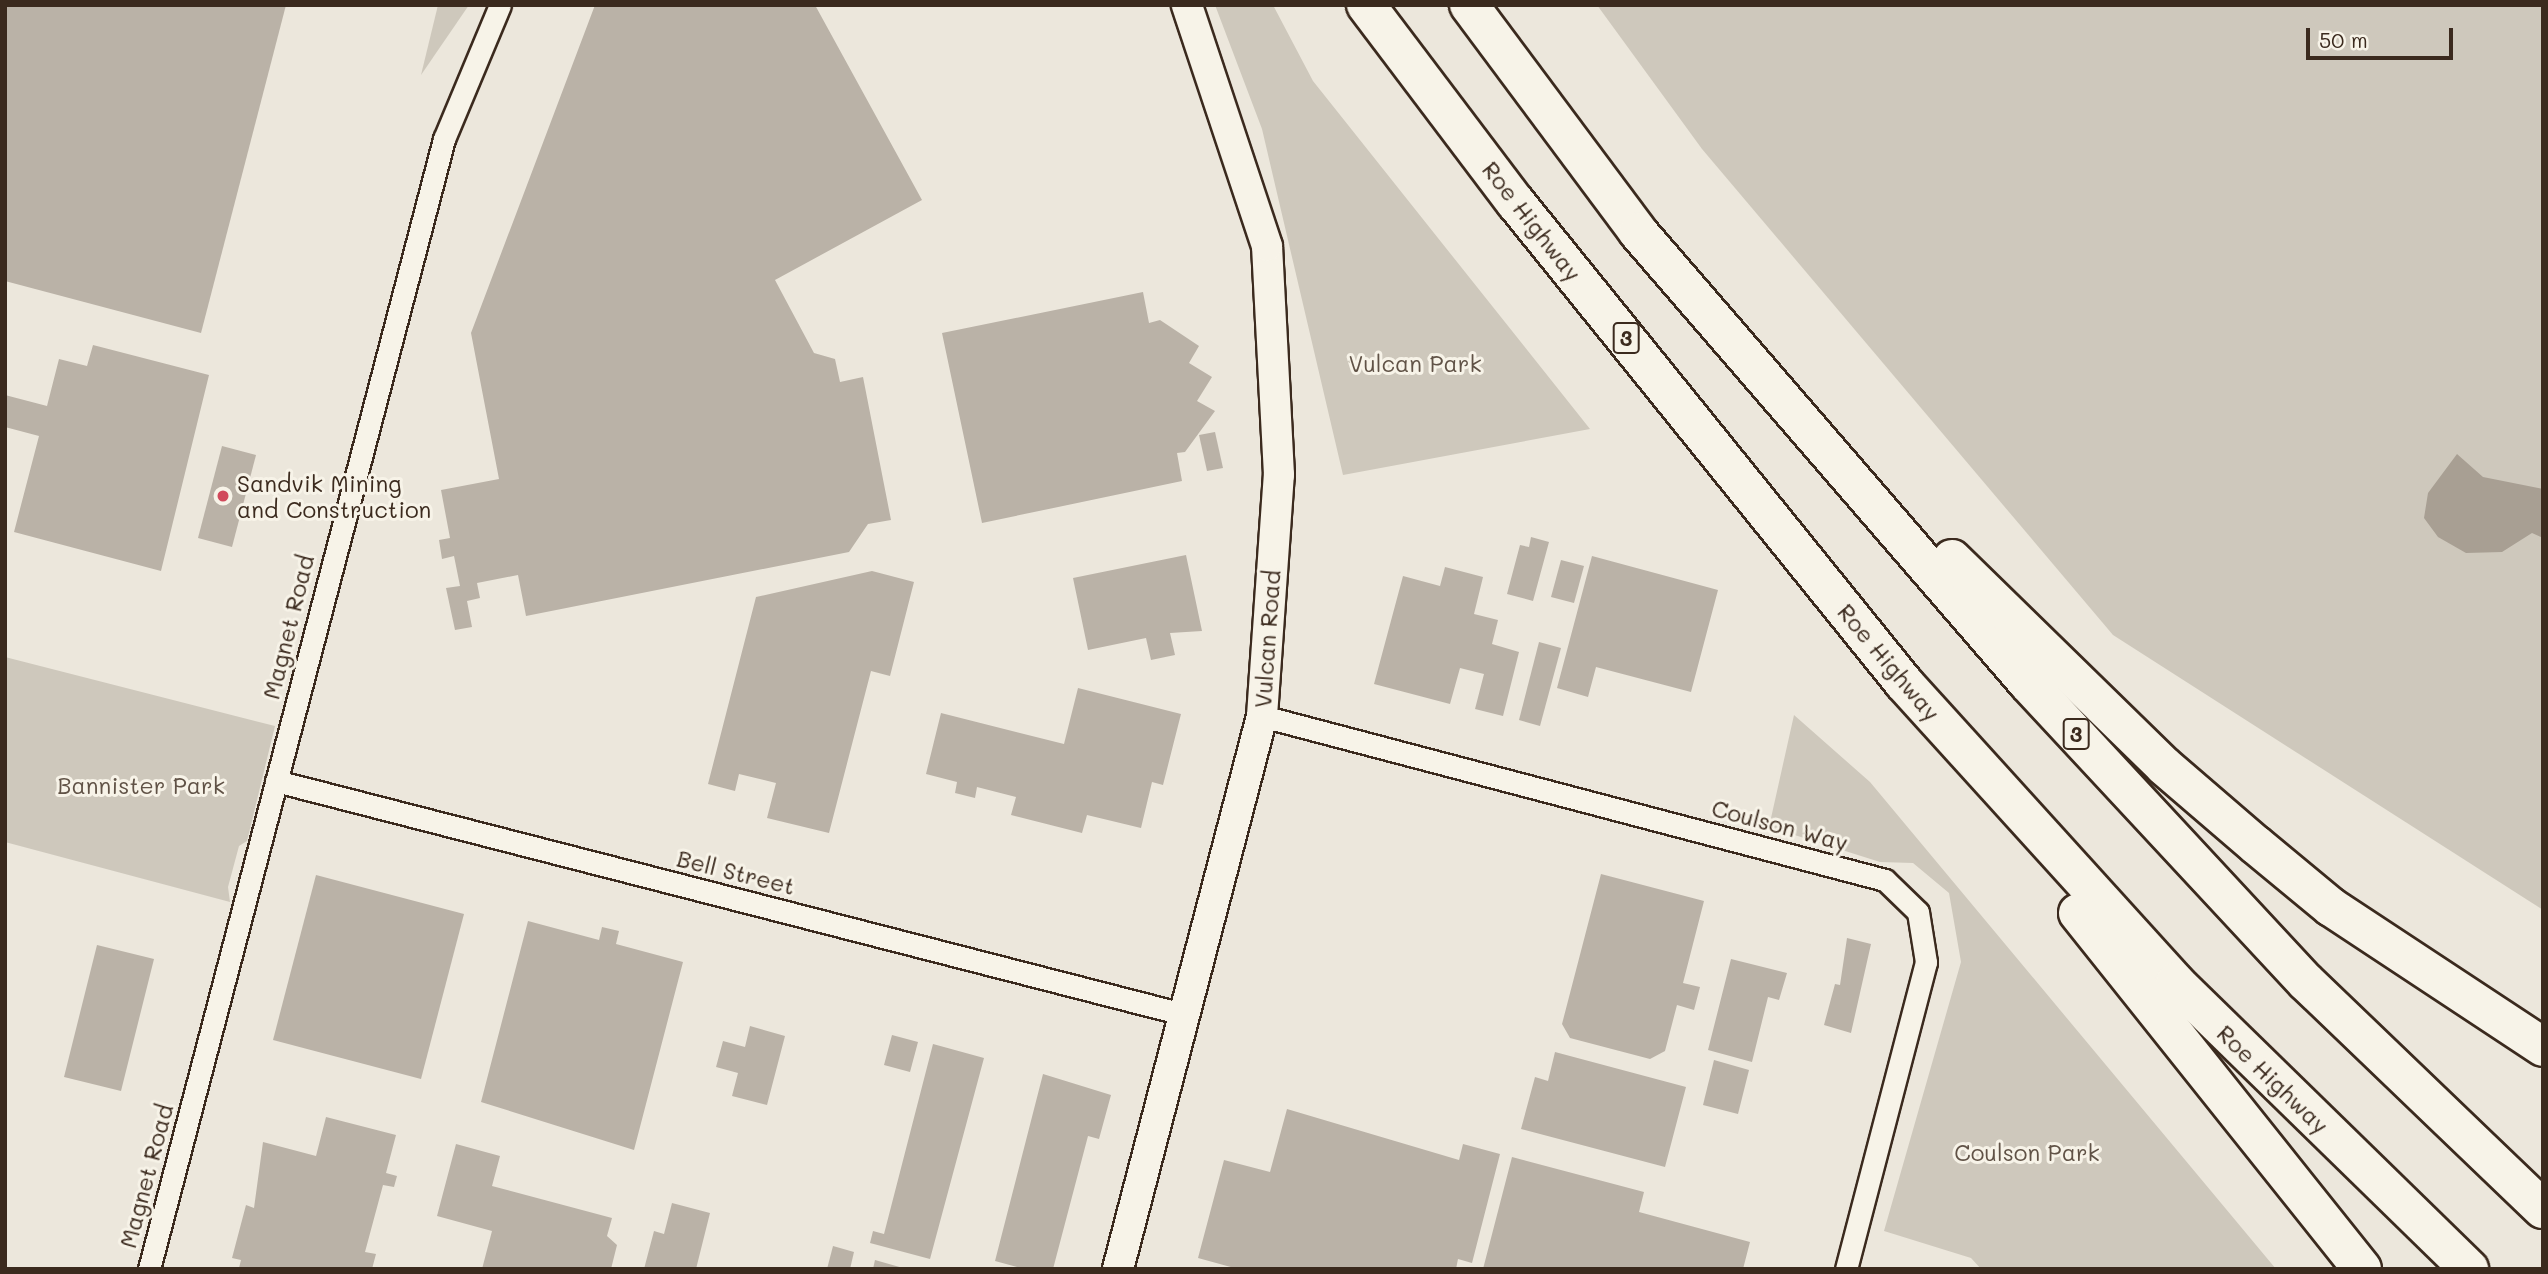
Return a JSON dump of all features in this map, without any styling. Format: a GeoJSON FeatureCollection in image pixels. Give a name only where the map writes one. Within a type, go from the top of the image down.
{"type":"FeatureCollection","features":[{"type":"Feature","properties":{"kind":"highway","name":"Roe Highway"},"geometry":{"type":"LineString","coordinates":[[1366,5],[1516,203],[1903,683],[2175,982],[2469,1269]]}},
{"type":"Feature","properties":{"kind":"highway","name":"3"},"geometry":{"type":"LineString","coordinates":[[1469,5],[1638,232],[2028,683],[2306,982],[2543,1209]]}},
{"type":"Feature","properties":{"kind":"highway"},"geometry":{"type":"LineString","coordinates":[[1638,232],[1985,592],[2164,766],[2331,907],[2543,1047]]}},
{"type":"Feature","properties":{"kind":"highway"},"geometry":{"type":"LineString","coordinates":[[1903,683],[2026,851],[2362,1269]]}},
{"type":"Feature","properties":{"kind":"street","name":"Magnet Road"},"geometry":{"type":"LineString","coordinates":[[149,1269],[444,139],[473,58],[500,5]]}},
{"type":"Feature","properties":{"kind":"street","name":"Vulcan Road"},"geometry":{"type":"LineString","coordinates":[[1118,1269],[1262,716],[1279,475],[1267,246],[1187,5]]}},
{"type":"Feature","properties":{"kind":"street","name":"Coulson Way"},"geometry":{"type":"LineString","coordinates":[[1262,716],[1885,880],[1918,912],[1926,962],[1846,1269]]}},
{"type":"Feature","properties":{"kind":"street","name":"Bell Street"},"geometry":{"type":"LineString","coordinates":[[276,781],[1184,1014]]}},
{"type":"Feature","properties":{"kind":"green space"},"geometry":{"type":"Polygon","coordinates":[[[438,5],[469,5],[421,75],[438,5]]]}},
{"type":"Feature","properties":{"kind":"green space","name":"Vulcan Park"},"geometry":{"type":"Polygon","coordinates":[[[1215,5],[1273,5],[1313,81],[1590,429],[1343,475],[1262,129],[1215,5]]]}},
{"type":"Feature","properties":{"kind":"green space"},"geometry":{"type":"Polygon","coordinates":[[[1597,5],[2543,5],[2543,910],[2113,635],[1702,149],[1597,5]]]}},
{"type":"Feature","properties":{"kind":"green space","name":"Bannister Park"},"geometry":{"type":"Polygon","coordinates":[[[5,657],[275,726],[247,841],[239,846],[228,887],[230,902],[5,842],[5,657]]]}},
{"type":"Feature","properties":{"kind":"green space","name":"Coulson Park"},"geometry":{"type":"Polygon","coordinates":[[[1794,715],[1870,782],[2276,1269],[1981,1269],[1971,1258],[1884,1231],[1961,962],[1949,893],[1913,863],[1880,862],[1769,827],[1794,715]]]}},
{"type":"Feature","properties":{"kind":"shaded area"},"geometry":{"type":"Polygon","coordinates":[[[2457,454],[2483,477],[2543,489],[2543,538],[2532,533],[2502,552],[2466,553],[2438,537],[2424,518],[2428,493],[2457,454]]]}},
{"type":"Feature","properties":{"kind":"building"},"geometry":{"type":"Polygon","coordinates":[[[5,5],[286,5],[201,333],[5,281],[5,5]]]}},
{"type":"Feature","properties":{"kind":"building"},"geometry":{"type":"Polygon","coordinates":[[[595,5],[815,5],[922,200],[775,280],[814,353],[835,359],[840,382],[863,377],[891,520],[868,524],[849,552],[526,616],[518,575],[477,583],[480,598],[467,601],[472,627],[455,630],[446,588],[460,586],[454,556],[442,559],[439,540],[450,538],[441,490],[499,479],[471,333],[595,5]]]}},
{"type":"Feature","properties":{"kind":"building"},"geometry":{"type":"Polygon","coordinates":[[[1143,292],[1149,323],[1160,320],[1199,346],[1189,363],[1212,377],[1197,401],[1215,411],[1185,452],[1177,453],[1182,481],[982,523],[942,333],[1143,292]]]}},
{"type":"Feature","properties":{"kind":"building"},"geometry":{"type":"Polygon","coordinates":[[[93,345],[209,375],[161,571],[14,532],[39,436],[5,427],[5,395],[47,406],[59,359],[87,366],[93,345]]]}},
{"type":"Feature","properties":{"kind":"building"},"geometry":{"type":"Polygon","coordinates":[[[1215,432],[1223,468],[1207,471],[1199,435],[1215,432]]]}},
{"type":"Feature","properties":{"kind":"building"},"geometry":{"type":"Polygon","coordinates":[[[222,446],[256,455],[232,547],[198,538],[222,446]]]}},
{"type":"Feature","properties":{"kind":"building"},"geometry":{"type":"Polygon","coordinates":[[[1531,537],[1549,542],[1533,601],[1507,594],[1520,545],[1529,547],[1531,537]]]}},
{"type":"Feature","properties":{"kind":"building"},"geometry":{"type":"Polygon","coordinates":[[[1186,555],[1202,631],[1170,633],[1175,655],[1151,660],[1146,638],[1088,650],[1073,578],[1186,555]]]}},
{"type":"Feature","properties":{"kind":"building"},"geometry":{"type":"Polygon","coordinates":[[[1592,556],[1718,590],[1691,692],[1596,667],[1588,697],[1557,688],[1592,556]]]}},
{"type":"Feature","properties":{"kind":"building"},"geometry":{"type":"Polygon","coordinates":[[[1561,560],[1584,566],[1574,603],[1551,597],[1561,560]]]}},
{"type":"Feature","properties":{"kind":"building"},"geometry":{"type":"Polygon","coordinates":[[[1445,567],[1483,577],[1474,614],[1498,620],[1492,644],[1519,652],[1503,716],[1475,709],[1484,674],[1460,668],[1450,704],[1374,684],[1403,576],[1440,586],[1445,567]]]}},
{"type":"Feature","properties":{"kind":"building"},"geometry":{"type":"Polygon","coordinates":[[[872,571],[914,582],[890,676],[871,671],[829,833],[767,818],[776,783],[739,774],[735,791],[708,784],[756,597],[872,571]]]}},
{"type":"Feature","properties":{"kind":"building"},"geometry":{"type":"Polygon","coordinates":[[[1539,642],[1561,648],[1540,726],[1519,720],[1539,642]]]}},
{"type":"Feature","properties":{"kind":"building"},"geometry":{"type":"Polygon","coordinates":[[[1078,688],[1181,714],[1163,785],[1152,782],[1141,828],[1087,815],[1082,833],[1011,815],[1016,797],[977,787],[975,798],[955,793],[957,782],[926,774],[941,713],[1064,744],[1078,688]]]}},
{"type":"Feature","properties":{"kind":"building"},"geometry":{"type":"Polygon","coordinates":[[[1601,874],[1704,901],[1683,983],[1700,987],[1694,1010],[1677,1005],[1665,1051],[1650,1059],[1570,1038],[1562,1024],[1601,874]]]}},
{"type":"Feature","properties":{"kind":"building"},"geometry":{"type":"Polygon","coordinates":[[[316,875],[464,914],[421,1079],[273,1040],[316,875]]]}},
{"type":"Feature","properties":{"kind":"building"},"geometry":{"type":"Polygon","coordinates":[[[528,921],[599,940],[602,927],[619,931],[616,944],[683,962],[634,1150],[481,1102],[528,921]]]}},
{"type":"Feature","properties":{"kind":"building"},"geometry":{"type":"Polygon","coordinates":[[[1847,938],[1871,944],[1851,1033],[1824,1025],[1835,984],[1840,985],[1847,938]]]}},
{"type":"Feature","properties":{"kind":"building"},"geometry":{"type":"Polygon","coordinates":[[[97,945],[154,959],[121,1091],[64,1077],[97,945]]]}},
{"type":"Feature","properties":{"kind":"building"},"geometry":{"type":"Polygon","coordinates":[[[1731,959],[1787,973],[1779,1000],[1768,997],[1752,1062],[1708,1050],[1731,959]]]}},
{"type":"Feature","properties":{"kind":"building"},"geometry":{"type":"Polygon","coordinates":[[[750,1026],[785,1036],[767,1105],[732,1096],[738,1073],[716,1067],[723,1041],[745,1047],[750,1026]]]}},
{"type":"Feature","properties":{"kind":"building"},"geometry":{"type":"Polygon","coordinates":[[[892,1035],[918,1042],[910,1072],[884,1065],[892,1035]]]}},
{"type":"Feature","properties":{"kind":"building"},"geometry":{"type":"Polygon","coordinates":[[[933,1044],[984,1058],[930,1259],[870,1243],[873,1231],[884,1234],[933,1044]]]}},
{"type":"Feature","properties":{"kind":"building"},"geometry":{"type":"Polygon","coordinates":[[[1555,1052],[1686,1087],[1665,1167],[1521,1129],[1535,1077],[1548,1081],[1555,1052]]]}},
{"type":"Feature","properties":{"kind":"building"},"geometry":{"type":"Polygon","coordinates":[[[1714,1060],[1749,1070],[1738,1114],[1703,1105],[1714,1060]]]}},
{"type":"Feature","properties":{"kind":"building"},"geometry":{"type":"Polygon","coordinates":[[[1043,1074],[1111,1095],[1099,1139],[1088,1136],[1053,1269],[1024,1269],[995,1261],[1043,1074]]]}},
{"type":"Feature","properties":{"kind":"building"},"geometry":{"type":"Polygon","coordinates":[[[1287,1109],[1459,1160],[1463,1144],[1500,1154],[1472,1263],[1458,1259],[1456,1269],[1238,1269],[1198,1258],[1224,1160],[1270,1172],[1287,1109]]]}},
{"type":"Feature","properties":{"kind":"building"},"geometry":{"type":"Polygon","coordinates":[[[326,1117],[396,1135],[386,1173],[397,1176],[394,1187],[383,1185],[365,1252],[376,1254],[372,1269],[239,1268],[241,1260],[232,1258],[246,1205],[254,1208],[263,1142],[316,1156],[326,1117]]]}},
{"type":"Feature","properties":{"kind":"building"},"geometry":{"type":"Polygon","coordinates":[[[456,1144],[500,1156],[492,1186],[612,1218],[607,1236],[617,1245],[611,1269],[482,1269],[492,1231],[437,1216],[456,1144]]]}},
{"type":"Feature","properties":{"kind":"building"},"geometry":{"type":"Polygon","coordinates":[[[1512,1157],[1644,1192],[1639,1212],[1750,1242],[1743,1269],[1483,1269],[1512,1157]]]}},
{"type":"Feature","properties":{"kind":"building"},"geometry":{"type":"Polygon","coordinates":[[[672,1203],[710,1213],[696,1269],[644,1269],[654,1231],[664,1234],[672,1203]]]}},
{"type":"Feature","properties":{"kind":"building"},"geometry":{"type":"Polygon","coordinates":[[[833,1246],[854,1252],[850,1269],[827,1269],[833,1246]]]}},
{"type":"Feature","properties":{"kind":"building"},"geometry":{"type":"Polygon","coordinates":[[[875,1260],[903,1268],[903,1269],[873,1269],[875,1260]]]}},
{"type":"Feature","properties":{"kind":"place","name":"Sandvik Mining and Construction"},"geometry":{"type":"Point","coordinates":[223,496]}}]}
